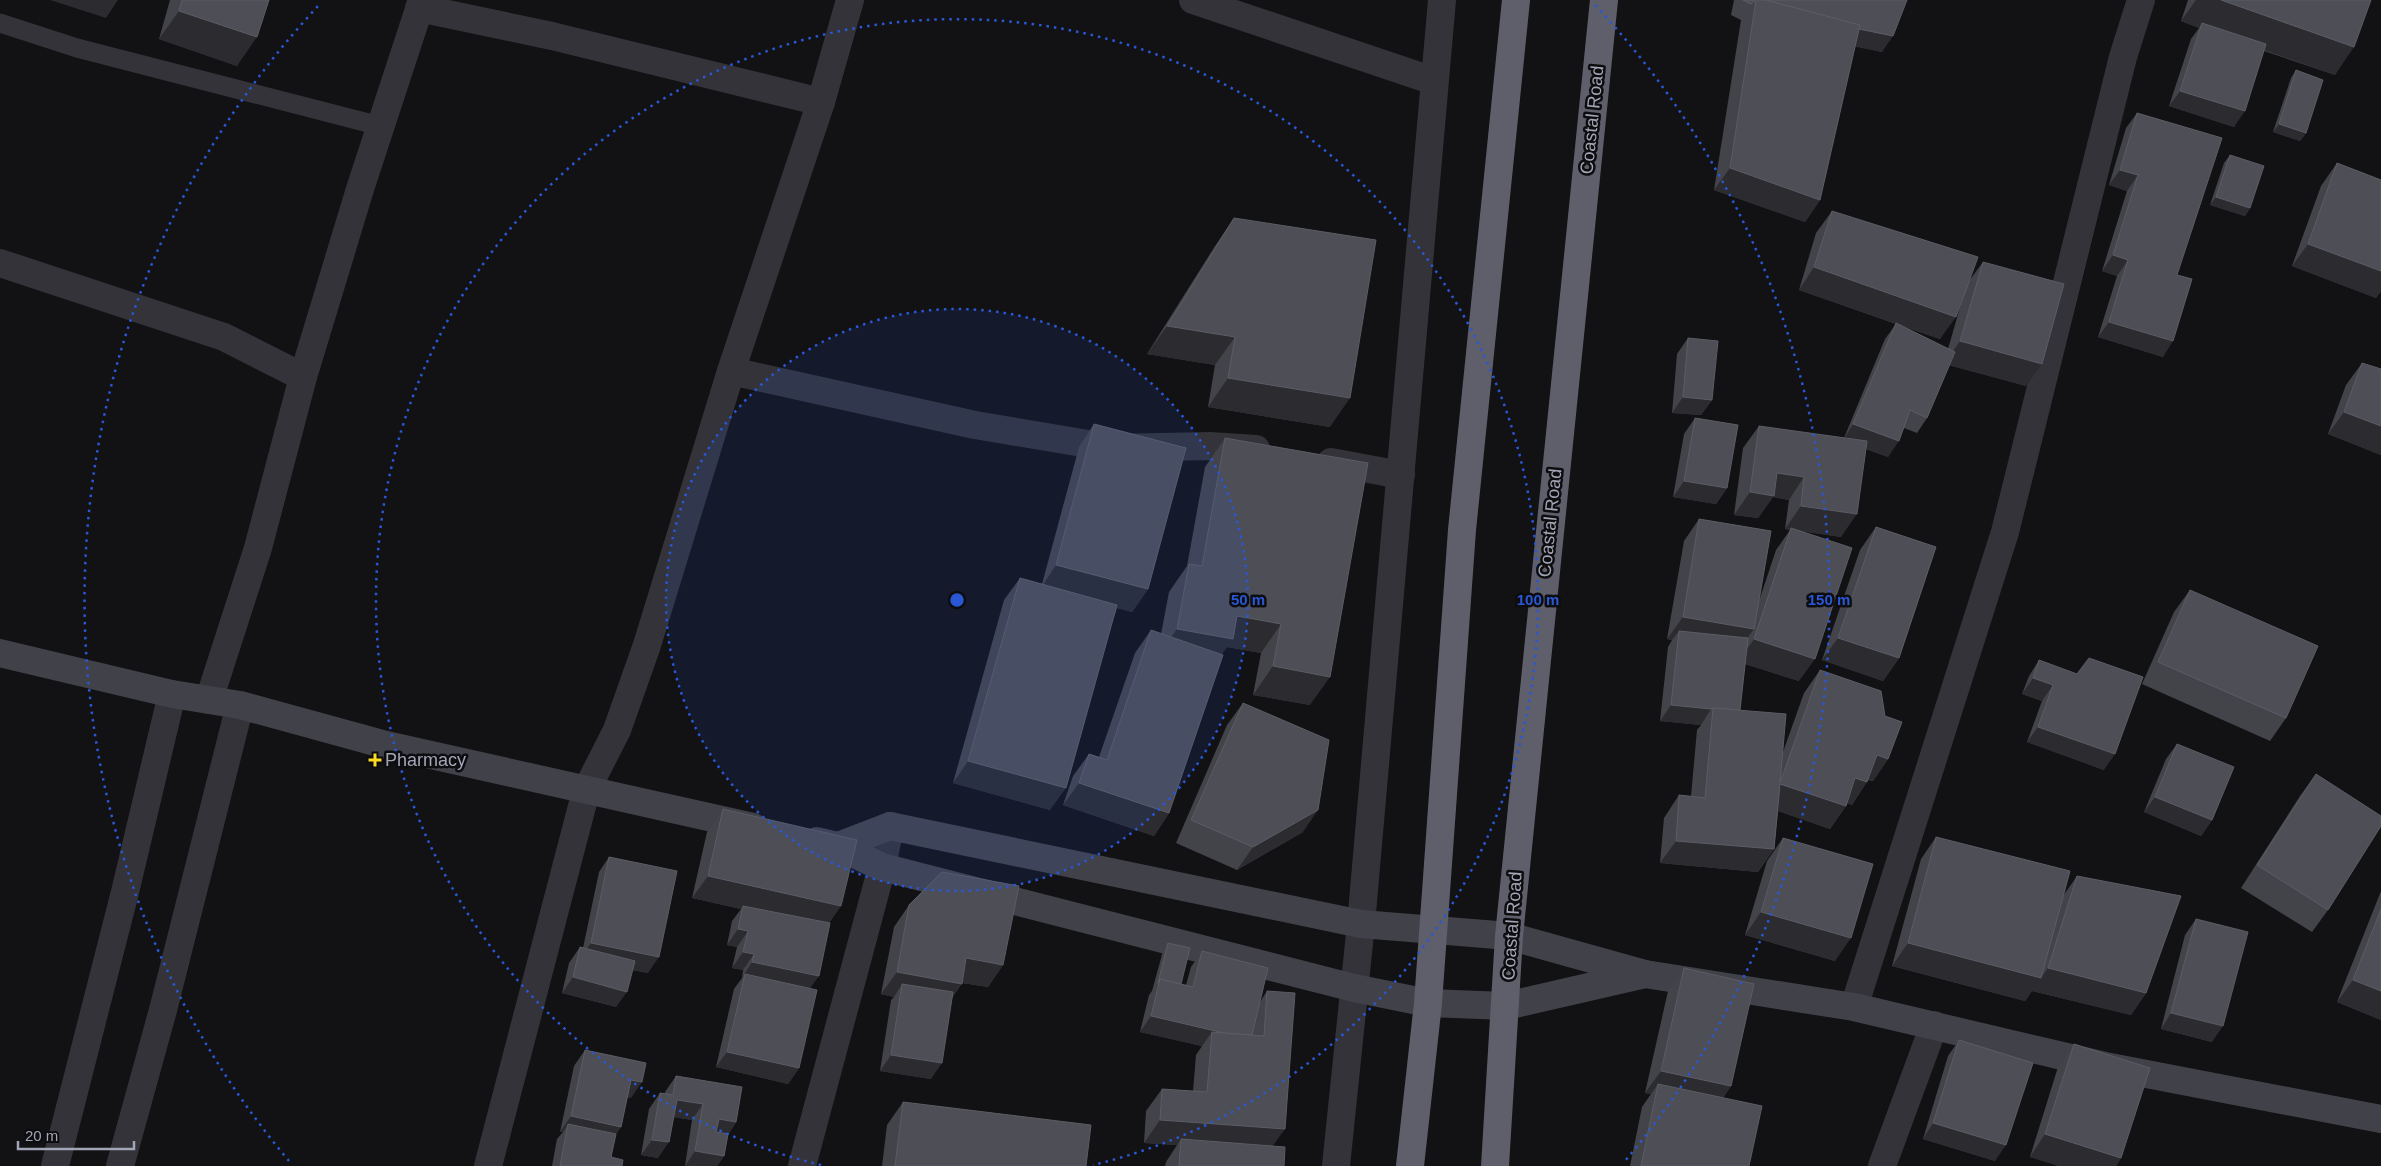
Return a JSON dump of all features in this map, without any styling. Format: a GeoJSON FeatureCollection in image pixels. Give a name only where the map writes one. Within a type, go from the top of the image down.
{"type":"FeatureCollection","features":[{"type":"Feature","properties":{"kind":"highway"},"geometry":{"type":"LineString","coordinates":[[1410,1166],[1428,1003],[1462,530],[1516,0]]}},
{"type":"Feature","properties":{"kind":"highway","name":"Coastal Road"},"geometry":{"type":"LineString","coordinates":[[1495,1166],[1510,936],[1604,0]]}},
{"type":"Feature","properties":{"kind":"street"},"geometry":{"type":"LineString","coordinates":[[488,1166],[586,791],[617,730],[640,664],[731,371],[821,102],[850,0]]}},
{"type":"Feature","properties":{"kind":"street"},"geometry":{"type":"LineString","coordinates":[[1193,0],[1434,81]]}},
{"type":"Feature","properties":{"kind":"street"},"geometry":{"type":"LineString","coordinates":[[1336,1166],[1361,924],[1442,0]]}},
{"type":"Feature","properties":{"kind":"street"},"geometry":{"type":"LineString","coordinates":[[1854,1006],[2005,532],[2121,66],[2141,0]]}},
{"type":"Feature","properties":{"kind":"street"},"geometry":{"type":"LineString","coordinates":[[209,700],[258,548],[303,377],[380,126],[421,4],[821,102]]}},
{"type":"Feature","properties":{"kind":"street"},"geometry":{"type":"LineString","coordinates":[[0,263],[224,337],[303,377]]}},
{"type":"Feature","properties":{"kind":"street"},"geometry":{"type":"LineString","coordinates":[[731,371],[975,425],[1112,448],[1210,446],[1248,448],[1277,453]]}},
{"type":"Feature","properties":{"kind":"street"},"geometry":{"type":"LineString","coordinates":[[1306,458],[1401,475]]}},
{"type":"Feature","properties":{"kind":"street"},"geometry":{"type":"LineString","coordinates":[[0,653],[172,694],[240,705],[386,745],[838,846],[882,867],[1354,988],[1428,1003],[1506,1006],[1645,974]]}},
{"type":"Feature","properties":{"kind":"street"},"geometry":{"type":"LineString","coordinates":[[55,1166],[125,892],[172,694]]}},
{"type":"Feature","properties":{"kind":"street"},"geometry":{"type":"LineString","coordinates":[[120,1166],[240,705]]}},
{"type":"Feature","properties":{"kind":"street"},"geometry":{"type":"LineString","coordinates":[[838,846],[890,826],[1361,924],[1510,936],[1645,974],[1854,1006],[2105,1066],[2381,1118]]}},
{"type":"Feature","properties":{"kind":"street"},"geometry":{"type":"LineString","coordinates":[[802,1166],[882,867],[890,826]]}},
{"type":"Feature","properties":{"kind":"street"},"geometry":{"type":"LineString","coordinates":[[1882,1166],[1934,1025]]}},
{"type":"Feature","properties":{"kind":"lane"},"geometry":{"type":"LineString","coordinates":[[0,24],[77,48],[380,126]]}},
{"type":"Feature","properties":{"kind":"building"},"geometry":{"type":"Polygon","coordinates":[[[182,0],[269,0],[257,37],[179,11],[182,0]]]}},
{"type":"Feature","properties":{"kind":"building"},"geometry":{"type":"Polygon","coordinates":[[[1743,0],[1755,0],[1751,4],[1743,0]]]}},
{"type":"Feature","properties":{"kind":"building"},"geometry":{"type":"Polygon","coordinates":[[[1756,0],[1766,0],[1860,25],[1820,200],[1730,168],[1756,0]]]}},
{"type":"Feature","properties":{"kind":"building"},"geometry":{"type":"Polygon","coordinates":[[[1766,0],[1907,0],[1893,36],[1859,29],[1860,25],[1766,0]]]}},
{"type":"Feature","properties":{"kind":"building"},"geometry":{"type":"Polygon","coordinates":[[[2221,0],[2371,0],[2354,47],[2221,0]]]}},
{"type":"Feature","properties":{"kind":"building"},"geometry":{"type":"Polygon","coordinates":[[[2202,23],[2266,44],[2245,111],[2180,91],[2202,23]]]}},
{"type":"Feature","properties":{"kind":"building"},"geometry":{"type":"Polygon","coordinates":[[[2296,70],[2323,80],[2306,133],[2279,124],[2296,70]]]}},
{"type":"Feature","properties":{"kind":"building"},"geometry":{"type":"Polygon","coordinates":[[[2137,113],[2222,138],[2177,275],[2192,279],[2173,341],[2109,322],[2128,260],[2113,255],[2138,175],[2120,170],[2137,113]]]}},
{"type":"Feature","properties":{"kind":"building"},"geometry":{"type":"Polygon","coordinates":[[[2230,155],[2264,166],[2250,208],[2216,197],[2230,155]]]}},
{"type":"Feature","properties":{"kind":"building"},"geometry":{"type":"Polygon","coordinates":[[[2337,163],[2381,180],[2381,271],[2308,244],[2337,163]]]}},
{"type":"Feature","properties":{"kind":"building"},"geometry":{"type":"Polygon","coordinates":[[[1832,211],[1978,257],[1956,317],[1814,267],[1832,211]]]}},
{"type":"Feature","properties":{"kind":"building"},"geometry":{"type":"Polygon","coordinates":[[[1234,218],[1376,240],[1350,398],[1228,378],[1235,337],[1167,326],[1234,218]]]}},
{"type":"Feature","properties":{"kind":"building"},"geometry":{"type":"Polygon","coordinates":[[[1983,262],[2064,284],[2042,364],[1960,341],[1983,262]]]}},
{"type":"Feature","properties":{"kind":"building"},"geometry":{"type":"Polygon","coordinates":[[[1896,323],[1955,352],[1927,418],[1910,410],[1899,441],[1853,424],[1896,323]]]}},
{"type":"Feature","properties":{"kind":"building"},"geometry":{"type":"Polygon","coordinates":[[[1688,338],[1718,341],[1712,400],[1683,397],[1688,338]]]}},
{"type":"Feature","properties":{"kind":"building"},"geometry":{"type":"Polygon","coordinates":[[[2362,363],[2381,369],[2381,426],[2344,412],[2362,363]]]}},
{"type":"Feature","properties":{"kind":"building"},"geometry":{"type":"Polygon","coordinates":[[[1695,418],[1738,425],[1727,488],[1684,481],[1695,418]]]}},
{"type":"Feature","properties":{"kind":"building"},"geometry":{"type":"Polygon","coordinates":[[[1094,424],[1186,448],[1148,589],[1056,565],[1094,424]]]}},
{"type":"Feature","properties":{"kind":"building"},"geometry":{"type":"Polygon","coordinates":[[[1759,426],[1867,441],[1857,514],[1801,506],[1804,477],[1777,473],[1774,496],[1750,492],[1759,426]]]}},
{"type":"Feature","properties":{"kind":"building"},"geometry":{"type":"Polygon","coordinates":[[[1225,438],[1368,463],[1330,677],[1273,666],[1281,624],[1237,616],[1233,639],[1177,629],[1189,564],[1202,566],[1225,438]]]}},
{"type":"Feature","properties":{"kind":"building"},"geometry":{"type":"Polygon","coordinates":[[[1699,519],[1771,531],[1754,629],[1683,617],[1699,519]]]}},
{"type":"Feature","properties":{"kind":"building"},"geometry":{"type":"Polygon","coordinates":[[[1876,527],[1936,547],[1899,658],[1838,638],[1876,527]]]}},
{"type":"Feature","properties":{"kind":"building"},"geometry":{"type":"Polygon","coordinates":[[[1791,528],[1852,548],[1815,659],[1754,639],[1791,528]]]}},
{"type":"Feature","properties":{"kind":"building"},"geometry":{"type":"Polygon","coordinates":[[[1020,578],[1117,605],[1066,788],[968,761],[1020,578]]]}},
{"type":"Feature","properties":{"kind":"building"},"geometry":{"type":"Polygon","coordinates":[[[2190,590],[2318,646],[2286,718],[2158,662],[2190,590]]]}},
{"type":"Feature","properties":{"kind":"building"},"geometry":{"type":"Polygon","coordinates":[[[1151,630],[1223,655],[1169,813],[1079,783],[1089,754],[1107,760],[1151,630]]]}},
{"type":"Feature","properties":{"kind":"building"},"geometry":{"type":"Polygon","coordinates":[[[1679,631],[1748,638],[1740,710],[1671,705],[1679,631]]]}},
{"type":"Feature","properties":{"kind":"building"},"geometry":{"type":"Polygon","coordinates":[[[2089,658],[2143,677],[2115,754],[2038,727],[2053,685],[2033,678],[2039,660],[2077,674],[2089,658]]]}},
{"type":"Feature","properties":{"kind":"building"},"geometry":{"type":"Polygon","coordinates":[[[1820,670],[1881,691],[1885,716],[1902,722],[1888,759],[1877,755],[1867,782],[1855,778],[1846,806],[1780,784],[1774,849],[1676,841],[1679,795],[1705,798],[1713,708],[1786,714],[1780,783],[1820,670]]]}},
{"type":"Feature","properties":{"kind":"building"},"geometry":{"type":"Polygon","coordinates":[[[1243,703],[1329,740],[1318,810],[1253,847],[1191,820],[1243,703]]]}},
{"type":"Feature","properties":{"kind":"building"},"geometry":{"type":"Polygon","coordinates":[[[2177,744],[2234,767],[2212,820],[2155,797],[2177,744]]]}},
{"type":"Feature","properties":{"kind":"building"},"geometry":{"type":"Polygon","coordinates":[[[2316,774],[2381,816],[2381,826],[2328,910],[2257,865],[2316,774]]]}},
{"type":"Feature","properties":{"kind":"building"},"geometry":{"type":"Polygon","coordinates":[[[723,809],[857,840],[841,906],[708,876],[723,809]]]}},
{"type":"Feature","properties":{"kind":"building"},"geometry":{"type":"Polygon","coordinates":[[[1936,837],[2070,871],[2041,978],[1908,943],[1936,837]]]}},
{"type":"Feature","properties":{"kind":"building"},"geometry":{"type":"Polygon","coordinates":[[[1783,838],[1873,864],[1851,938],[1761,912],[1783,838]]]}},
{"type":"Feature","properties":{"kind":"building"},"geometry":{"type":"Polygon","coordinates":[[[609,857],[677,871],[659,957],[591,943],[609,857]]]}},
{"type":"Feature","properties":{"kind":"building"},"geometry":{"type":"Polygon","coordinates":[[[942,872],[1019,886],[1003,965],[966,958],[962,984],[897,972],[909,905],[942,872]]]}},
{"type":"Feature","properties":{"kind":"building"},"geometry":{"type":"Polygon","coordinates":[[[2077,876],[2181,896],[2146,993],[2048,968],[2077,876]]]}},
{"type":"Feature","properties":{"kind":"building"},"geometry":{"type":"Polygon","coordinates":[[[743,906],[830,923],[819,976],[752,962],[754,954],[743,952],[748,931],[738,929],[743,906]]]}},
{"type":"Feature","properties":{"kind":"building"},"geometry":{"type":"Polygon","coordinates":[[[2381,909],[2381,991],[2353,980],[2381,909]]]}},
{"type":"Feature","properties":{"kind":"building"},"geometry":{"type":"Polygon","coordinates":[[[2196,919],[2248,932],[2223,1026],[2171,1013],[2196,919]]]}},
{"type":"Feature","properties":{"kind":"building"},"geometry":{"type":"Polygon","coordinates":[[[1168,943],[1190,948],[1181,984],[1160,979],[1158,983],[1168,943]]]}},
{"type":"Feature","properties":{"kind":"building"},"geometry":{"type":"Polygon","coordinates":[[[580,947],[635,961],[627,992],[573,977],[580,947]]]}},
{"type":"Feature","properties":{"kind":"building"},"geometry":{"type":"Polygon","coordinates":[[[1202,951],[1268,968],[1252,1035],[1224,1033],[1151,1016],[1160,979],[1193,987],[1202,951]]]}},
{"type":"Feature","properties":{"kind":"building"},"geometry":{"type":"Polygon","coordinates":[[[1684,968],[1754,984],[1731,1086],[1661,1071],[1684,968]]]}},
{"type":"Feature","properties":{"kind":"building"},"geometry":{"type":"Polygon","coordinates":[[[745,974],[817,990],[799,1068],[727,1052],[745,974]]]}},
{"type":"Feature","properties":{"kind":"building"},"geometry":{"type":"Polygon","coordinates":[[[902,984],[953,992],[942,1063],[891,1055],[902,984]]]}},
{"type":"Feature","properties":{"kind":"building"},"geometry":{"type":"Polygon","coordinates":[[[1267,991],[1295,993],[1285,1129],[1160,1120],[1162,1089],[1207,1092],[1212,1032],[1264,1036],[1267,991]]]}},
{"type":"Feature","properties":{"kind":"building"},"geometry":{"type":"Polygon","coordinates":[[[1959,1040],[2033,1063],[2006,1145],[1933,1123],[1959,1040]]]}},
{"type":"Feature","properties":{"kind":"building"},"geometry":{"type":"Polygon","coordinates":[[[2074,1044],[2150,1068],[2121,1158],[2045,1134],[2074,1044]]]}},
{"type":"Feature","properties":{"kind":"building"},"geometry":{"type":"Polygon","coordinates":[[[585,1050],[646,1063],[642,1082],[631,1080],[621,1127],[571,1116],[585,1050]]]}},
{"type":"Feature","properties":{"kind":"building"},"geometry":{"type":"Polygon","coordinates":[[[676,1076],[742,1087],[736,1122],[719,1119],[716,1132],[728,1134],[724,1156],[695,1151],[703,1104],[677,1100],[669,1142],[652,1140],[660,1093],[673,1095],[676,1076]]]}},
{"type":"Feature","properties":{"kind":"building"},"geometry":{"type":"Polygon","coordinates":[[[1658,1084],[1762,1106],[1749,1166],[1641,1166],[1658,1084]]]}},
{"type":"Feature","properties":{"kind":"building"},"geometry":{"type":"Polygon","coordinates":[[[903,1102],[1091,1125],[1086,1166],[895,1166],[903,1102]]]}},
{"type":"Feature","properties":{"kind":"building"},"geometry":{"type":"Polygon","coordinates":[[[568,1124],[616,1134],[611,1157],[623,1160],[622,1166],[560,1166],[568,1124]]]}},
{"type":"Feature","properties":{"kind":"building"},"geometry":{"type":"Polygon","coordinates":[[[1181,1139],[1285,1147],[1284,1166],[1179,1166],[1181,1139]]]}},
{"type":"Feature","properties":{"kind":"place","name":"Pharmacy"},"geometry":{"type":"Point","coordinates":[375,760]}}]}
